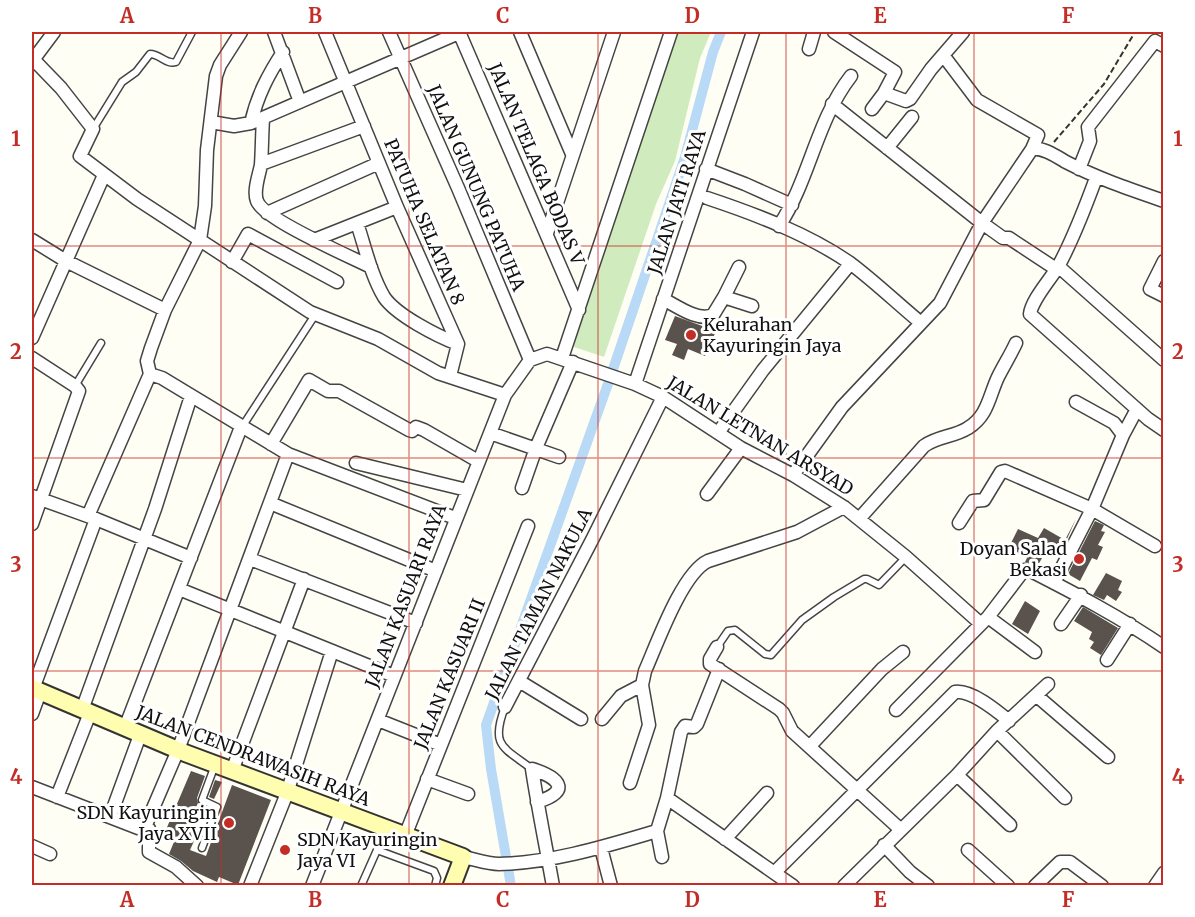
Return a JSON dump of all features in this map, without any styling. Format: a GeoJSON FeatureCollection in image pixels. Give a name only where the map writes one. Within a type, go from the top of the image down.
{"type":"FeatureCollection","features":[{"type":"Feature","properties":{"kind":"street"},"geometry":{"type":"LineString","coordinates":[[54,32],[32,59],[61,88],[93,129],[80,156],[104,176],[315,315],[378,339],[426,367],[506,395],[530,360]]}},
{"type":"Feature","properties":{"kind":"street"},"geometry":{"type":"LineString","coordinates":[[32,714],[35,690],[92,517],[150,374],[147,361],[165,310],[200,240],[216,76],[220,65],[241,32]]}},
{"type":"Feature","properties":{"kind":"street"},"geometry":{"type":"LineString","coordinates":[[274,32],[300,102]]}},
{"type":"Feature","properties":{"kind":"street","name":"PATUHA SELATAN 8"},"geometry":{"type":"LineString","coordinates":[[325,32],[397,207],[458,344]]}},
{"type":"Feature","properties":{"kind":"street","name":"JALAN GUNUNG PATUHA"},"geometry":{"type":"LineString","coordinates":[[389,32],[530,360]]}},
{"type":"Feature","properties":{"kind":"street"},"geometry":{"type":"LineString","coordinates":[[211,122],[234,126],[257,121],[460,32]]}},
{"type":"Feature","properties":{"kind":"street","name":"JALAN TELAGA BODAS V"},"geometry":{"type":"LineString","coordinates":[[460,32],[579,310]]}},
{"type":"Feature","properties":{"kind":"street"},"geometry":{"type":"LineString","coordinates":[[520,32],[572,154]]}},
{"type":"Feature","properties":{"kind":"street"},"geometry":{"type":"LineString","coordinates":[[547,233],[614,32]]}},
{"type":"Feature","properties":{"kind":"street"},"geometry":{"type":"LineString","coordinates":[[522,488],[568,360],[579,310],[671,32]]}},
{"type":"Feature","properties":{"kind":"street","name":"JALAN JATI RAYA"},"geometry":{"type":"LineString","coordinates":[[630,382],[663,299],[753,32]]}},
{"type":"Feature","properties":{"kind":"street"},"geometry":{"type":"LineString","coordinates":[[809,49],[814,32]]}},
{"type":"Feature","properties":{"kind":"street"},"geometry":{"type":"LineString","coordinates":[[834,32],[895,72],[872,109]]}},
{"type":"Feature","properties":{"kind":"street"},"geometry":{"type":"LineString","coordinates":[[884,93],[898,99],[909,99],[963,32]]}},
{"type":"Feature","properties":{"kind":"street"},"geometry":{"type":"LineString","coordinates":[[1079,169],[1090,141],[1088,127],[1155,41],[1164,46]]}},
{"type":"Feature","properties":{"kind":"street"},"geometry":{"type":"LineString","coordinates":[[283,52],[260,90],[256,101],[261,164],[256,199],[267,213],[314,240],[371,267]]}},
{"type":"Feature","properties":{"kind":"street"},"geometry":{"type":"LineString","coordinates":[[793,475],[842,406],[940,303],[982,223],[1032,149],[1038,135],[977,100],[943,55]]}},
{"type":"Feature","properties":{"kind":"street"},"geometry":{"type":"LineString","coordinates":[[778,226],[792,206],[832,104],[851,76]]}},
{"type":"Feature","properties":{"kind":"street"},"geometry":{"type":"LineString","coordinates":[[832,104],[982,223],[1003,238],[1009,238],[1057,268],[1164,360]]}},
{"type":"Feature","properties":{"kind":"street"},"geometry":{"type":"LineString","coordinates":[[887,148],[912,117]]}},
{"type":"Feature","properties":{"kind":"street"},"geometry":{"type":"LineString","coordinates":[[261,164],[364,126]]}},
{"type":"Feature","properties":{"kind":"street"},"geometry":{"type":"LineString","coordinates":[[1032,149],[1046,151],[1096,178],[1164,201]]}},
{"type":"Feature","properties":{"kind":"street"},"geometry":{"type":"LineString","coordinates":[[267,213],[379,164]]}},
{"type":"Feature","properties":{"kind":"street"},"geometry":{"type":"LineString","coordinates":[[706,169],[792,206]]}},
{"type":"Feature","properties":{"kind":"street"},"geometry":{"type":"LineString","coordinates":[[32,338],[104,176]]}},
{"type":"Feature","properties":{"kind":"street"},"geometry":{"type":"LineString","coordinates":[[1096,178],[1080,221],[1057,268],[1030,312],[1135,414],[1164,430]]}},
{"type":"Feature","properties":{"kind":"street"},"geometry":{"type":"LineString","coordinates":[[707,198],[778,226],[824,248],[850,264],[921,323]]}},
{"type":"Feature","properties":{"kind":"street"},"geometry":{"type":"LineString","coordinates":[[314,240],[397,207]]}},
{"type":"Feature","properties":{"kind":"street"},"geometry":{"type":"LineString","coordinates":[[357,223],[371,267],[382,292],[392,306],[425,329],[458,344],[450,376]]}},
{"type":"Feature","properties":{"kind":"street"},"geometry":{"type":"LineString","coordinates":[[232,262],[249,234],[338,282]]}},
{"type":"Feature","properties":{"kind":"street"},"geometry":{"type":"LineString","coordinates":[[32,240],[66,261],[165,310]]}},
{"type":"Feature","properties":{"kind":"street"},"geometry":{"type":"LineString","coordinates":[[1164,261],[1150,289],[1164,296]]}},
{"type":"Feature","properties":{"kind":"street"},"geometry":{"type":"LineString","coordinates":[[718,433],[763,370],[850,264]]}},
{"type":"Feature","properties":{"kind":"street"},"geometry":{"type":"LineString","coordinates":[[663,299],[694,315],[706,318],[718,310],[739,267]]}},
{"type":"Feature","properties":{"kind":"street"},"geometry":{"type":"LineString","coordinates":[[724,297],[752,306]]}},
{"type":"Feature","properties":{"kind":"street"},"geometry":{"type":"LineString","coordinates":[[859,519],[924,446],[937,438],[963,431],[978,421],[986,409],[998,377],[1016,343]]}},
{"type":"Feature","properties":{"kind":"street","name":"JALAN LETNAN ARSYAD"},"geometry":{"type":"LineString","coordinates":[[530,360],[538,355],[547,354],[630,382],[663,397],[741,448],[793,475],[844,507],[985,621],[1035,652]]}},
{"type":"Feature","properties":{"kind":"street"},"geometry":{"type":"LineString","coordinates":[[32,358],[79,391],[36,497],[32,524]]}},
{"type":"Feature","properties":{"kind":"street"},"geometry":{"type":"LineString","coordinates":[[150,374],[158,376],[288,454],[455,518]]}},
{"type":"Feature","properties":{"kind":"street"},"geometry":{"type":"LineString","coordinates":[[271,444],[309,380],[328,391],[339,391],[409,430],[416,428],[424,430],[478,461]]}},
{"type":"Feature","properties":{"kind":"street","name":"JALAN KASUARI RAYA"},"geometry":{"type":"LineString","coordinates":[[312,885],[455,518],[506,395]]}},
{"type":"Feature","properties":{"kind":"street"},"geometry":{"type":"LineString","coordinates":[[57,797],[191,396]]}},
{"type":"Feature","properties":{"kind":"street","name":"JALAN TAMAN NAKULA"},"geometry":{"type":"LineString","coordinates":[[505,707],[663,397]]}},
{"type":"Feature","properties":{"kind":"street"},"geometry":{"type":"LineString","coordinates":[[1076,402],[1114,423],[1123,435]]}},
{"type":"Feature","properties":{"kind":"street"},"geometry":{"type":"LineString","coordinates":[[1054,583],[1092,509],[1123,435],[1135,414]]}},
{"type":"Feature","properties":{"kind":"street"},"geometry":{"type":"LineString","coordinates":[[110,818],[132,731],[179,589],[241,427]]}},
{"type":"Feature","properties":{"kind":"street"},"geometry":{"type":"LineString","coordinates":[[490,433],[559,457]]}},
{"type":"Feature","properties":{"kind":"street"},"geometry":{"type":"LineString","coordinates":[[707,494],[741,448]]}},
{"type":"Feature","properties":{"kind":"street"},"geometry":{"type":"LineString","coordinates":[[145,827],[178,750],[288,454]]}},
{"type":"Feature","properties":{"kind":"street"},"geometry":{"type":"LineString","coordinates":[[356,463],[467,490]]}},
{"type":"Feature","properties":{"kind":"street"},"geometry":{"type":"LineString","coordinates":[[959,523],[973,501],[984,500],[1002,471],[1092,509],[1155,546]]}},
{"type":"Feature","properties":{"kind":"street"},"geometry":{"type":"LineString","coordinates":[[36,497],[92,517],[191,558]]}},
{"type":"Feature","properties":{"kind":"street"},"geometry":{"type":"LineString","coordinates":[[270,503],[436,571]]}},
{"type":"Feature","properties":{"kind":"street"},"geometry":{"type":"LineString","coordinates":[[630,783],[649,725],[642,685],[645,671],[681,592],[700,565],[797,532],[844,507]]}},
{"type":"Feature","properties":{"kind":"street","name":"JALAN KASUARI II"},"geometry":{"type":"LineString","coordinates":[[405,836],[528,526]]}},
{"type":"Feature","properties":{"kind":"street"},"geometry":{"type":"LineString","coordinates":[[250,559],[416,623]]}},
{"type":"Feature","properties":{"kind":"street"},"geometry":{"type":"LineString","coordinates":[[896,710],[985,621],[1023,570],[1029,570],[1082,595],[1164,647]]}},
{"type":"Feature","properties":{"kind":"street"},"geometry":{"type":"LineString","coordinates":[[232,771],[304,579]]}},
{"type":"Feature","properties":{"kind":"street"},"geometry":{"type":"LineString","coordinates":[[179,589],[230,612],[394,676]]}},
{"type":"Feature","properties":{"kind":"street"},"geometry":{"type":"LineString","coordinates":[[1061,624],[1082,595]]}},
{"type":"Feature","properties":{"kind":"street"},"geometry":{"type":"LineString","coordinates":[[1107,660],[1130,624]]}},
{"type":"Feature","properties":{"kind":"street"},"geometry":{"type":"LineString","coordinates":[[717,647],[709,662],[779,709],[792,731],[900,829]]}},
{"type":"Feature","properties":{"kind":"street"},"geometry":{"type":"LineString","coordinates":[[250,885],[287,793],[332,651]]}},
{"type":"Feature","properties":{"kind":"street"},"geometry":{"type":"LineString","coordinates":[[810,746],[882,669],[903,652]]}},
{"type":"Feature","properties":{"kind":"street"},"geometry":{"type":"LineString","coordinates":[[662,857],[657,831],[668,798],[681,732],[685,726],[695,726],[705,708],[719,669]]}},
{"type":"Feature","properties":{"kind":"street"},"geometry":{"type":"LineString","coordinates":[[519,681],[581,719]]}},
{"type":"Feature","properties":{"kind":"street"},"geometry":{"type":"LineString","coordinates":[[844,885],[957,775],[997,731],[1048,684]]}},
{"type":"Feature","properties":{"kind":"street"},"geometry":{"type":"LineString","coordinates":[[602,719],[621,696],[642,685]]}},
{"type":"Feature","properties":{"kind":"street","name":"JALAN CENDRAWASIH RAYA"},"geometry":{"type":"LineString","coordinates":[[35,690],[287,793],[462,857]]}},
{"type":"Feature","properties":{"kind":"street"},"geometry":{"type":"LineString","coordinates":[[775,872],[956,692],[967,694],[993,708],[1009,721]]}},
{"type":"Feature","properties":{"kind":"street"},"geometry":{"type":"LineString","coordinates":[[1037,696],[1108,757]]}},
{"type":"Feature","properties":{"kind":"street"},"geometry":{"type":"LineString","coordinates":[[378,720],[441,745]]}},
{"type":"Feature","properties":{"kind":"street"},"geometry":{"type":"LineString","coordinates":[[997,731],[1065,798]]}},
{"type":"Feature","properties":{"kind":"street"},"geometry":{"type":"LineString","coordinates":[[537,802],[550,798],[558,788],[551,776],[532,769],[537,802],[553,885]]}},
{"type":"Feature","properties":{"kind":"street"},"geometry":{"type":"LineString","coordinates":[[957,775],[1010,825]]}},
{"type":"Feature","properties":{"kind":"street"},"geometry":{"type":"LineString","coordinates":[[427,779],[468,794]]}},
{"type":"Feature","properties":{"kind":"street"},"geometry":{"type":"LineString","coordinates":[[32,787],[138,828],[145,827]]}},
{"type":"Feature","properties":{"kind":"street"},"geometry":{"type":"LineString","coordinates":[[725,839],[767,793]]}},
{"type":"Feature","properties":{"kind":"street"},"geometry":{"type":"LineString","coordinates":[[668,798],[793,885]]}},
{"type":"Feature","properties":{"kind":"street"},"geometry":{"type":"LineString","coordinates":[[145,827],[151,836],[149,852],[177,867],[198,885]]}},
{"type":"Feature","properties":{"kind":"street"},"geometry":{"type":"LineString","coordinates":[[452,885],[462,857],[496,864],[548,859],[601,848],[657,831]]}},
{"type":"Feature","properties":{"kind":"street"},"geometry":{"type":"LineString","coordinates":[[884,845],[910,872],[928,885]]}},
{"type":"Feature","properties":{"kind":"street"},"geometry":{"type":"LineString","coordinates":[[32,846],[50,854]]}},
{"type":"Feature","properties":{"kind":"street"},"geometry":{"type":"LineString","coordinates":[[601,848],[611,885]]}},
{"type":"Feature","properties":{"kind":"street"},"geometry":{"type":"LineString","coordinates":[[968,850],[1008,885]]}},
{"type":"Feature","properties":{"kind":"street"},"geometry":{"type":"LineString","coordinates":[[1035,885],[1060,862],[1070,862],[1102,885]]}},
{"type":"Feature","properties":{"kind":"street"},"geometry":{"type":"LineString","coordinates":[[1155,885],[1164,873]]}},
{"type":"Feature","properties":{"kind":"lane"},"geometry":{"type":"LineString","coordinates":[[93,129],[122,82],[136,72],[150,54],[170,63],[176,62],[192,32]]}},
{"type":"Feature","properties":{"kind":"lane"},"geometry":{"type":"LineString","coordinates":[[241,427],[315,315]]}},
{"type":"Feature","properties":{"kind":"lane"},"geometry":{"type":"LineString","coordinates":[[75,386],[101,343]]}},
{"type":"Feature","properties":{"kind":"lane"},"geometry":{"type":"LineString","coordinates":[[717,647],[728,631],[735,630],[765,654],[771,655],[802,620],[864,579],[879,585],[906,557]]}},
{"type":"Feature","properties":{"kind":"lane","name":"JALAN TAMAN NAKULA"},"geometry":{"type":"LineString","coordinates":[[505,707],[498,728],[499,741],[502,747],[532,769]]}},
{"type":"Feature","properties":{"kind":"lane"},"geometry":{"type":"LineString","coordinates":[[202,848],[217,807],[202,800],[215,764]]}},
{"type":"Feature","properties":{"kind":"lane"},"geometry":{"type":"LineString","coordinates":[[361,885],[386,828]]}},
{"type":"Feature","properties":{"kind":"lane"},"geometry":{"type":"LineString","coordinates":[[376,850],[434,871],[437,878],[435,885]]}},
{"type":"Feature","properties":{"kind":"path"},"geometry":{"type":"LineString","coordinates":[[1046,151],[1104,84],[1135,32]]}},
{"type":"Feature","properties":{"kind":"green space"},"geometry":{"type":"Polygon","coordinates":[[[673,32],[711,32],[700,58],[675,161],[656,204],[604,357],[571,346],[673,32]]]}},
{"type":"Feature","properties":{"kind":"building","name":"Kelurahan Kayuringin Jaya"},"geometry":{"type":"Polygon","coordinates":[[[675,316],[716,331],[705,356],[688,349],[684,360],[672,355],[677,344],[665,340],[675,316]]]}},
{"type":"Feature","properties":{"kind":"building"},"geometry":{"type":"Polygon","coordinates":[[[1076,519],[1061,552],[1049,546],[1038,565],[1025,562],[1027,558],[1008,549],[1018,529],[1038,538],[1044,528],[1065,540],[1076,519]]]}},
{"type":"Feature","properties":{"kind":"building"},"geometry":{"type":"Polygon","coordinates":[[[1095,521],[1104,525],[1101,531],[1105,532],[1098,545],[1103,547],[1097,560],[1092,558],[1080,581],[1068,574],[1095,521]]]}},
{"type":"Feature","properties":{"kind":"building"},"geometry":{"type":"Polygon","coordinates":[[[1106,573],[1122,581],[1118,590],[1122,592],[1116,601],[1107,595],[1104,600],[1093,595],[1106,573]]]}},
{"type":"Feature","properties":{"kind":"building"},"geometry":{"type":"Polygon","coordinates":[[[1025,601],[1040,611],[1028,634],[1012,624],[1025,601]]]}},
{"type":"Feature","properties":{"kind":"building"},"geometry":{"type":"Polygon","coordinates":[[[1083,607],[1118,628],[1101,655],[1090,648],[1094,642],[1089,639],[1092,632],[1074,621],[1083,607]]]}},
{"type":"Feature","properties":{"kind":"building"},"geometry":{"type":"Polygon","coordinates":[[[191,771],[205,776],[197,798],[198,803],[189,822],[200,828],[190,850],[206,856],[232,785],[271,800],[238,885],[219,877],[217,882],[193,871],[169,854],[176,837],[165,832],[191,771]]]}},
{"type":"Feature","properties":{"kind":"building"},"geometry":{"type":"Polygon","coordinates":[[[215,780],[222,782],[214,799],[209,797],[215,780]]]}},
{"type":"Feature","properties":{"kind":"waterway"},"geometry":{"type":"LineString","coordinates":[[511,886],[491,769],[486,725],[609,381],[685,157],[713,52],[721,32]]}},
{"type":"Feature","properties":{"kind":"place","name":"Kelurahan Kayuringin Jaya"},"geometry":{"type":"Point","coordinates":[691,335]}},
{"type":"Feature","properties":{"kind":"place","name":"Doyan Salad Bekasi"},"geometry":{"type":"Point","coordinates":[1079,559]}},
{"type":"Feature","properties":{"kind":"place","name":"SDN Kayuringin Jaya XVII"},"geometry":{"type":"Point","coordinates":[229,823]}},
{"type":"Feature","properties":{"kind":"place","name":"SDN Kayuringin Jaya VI"},"geometry":{"type":"Point","coordinates":[285,850]}}]}
